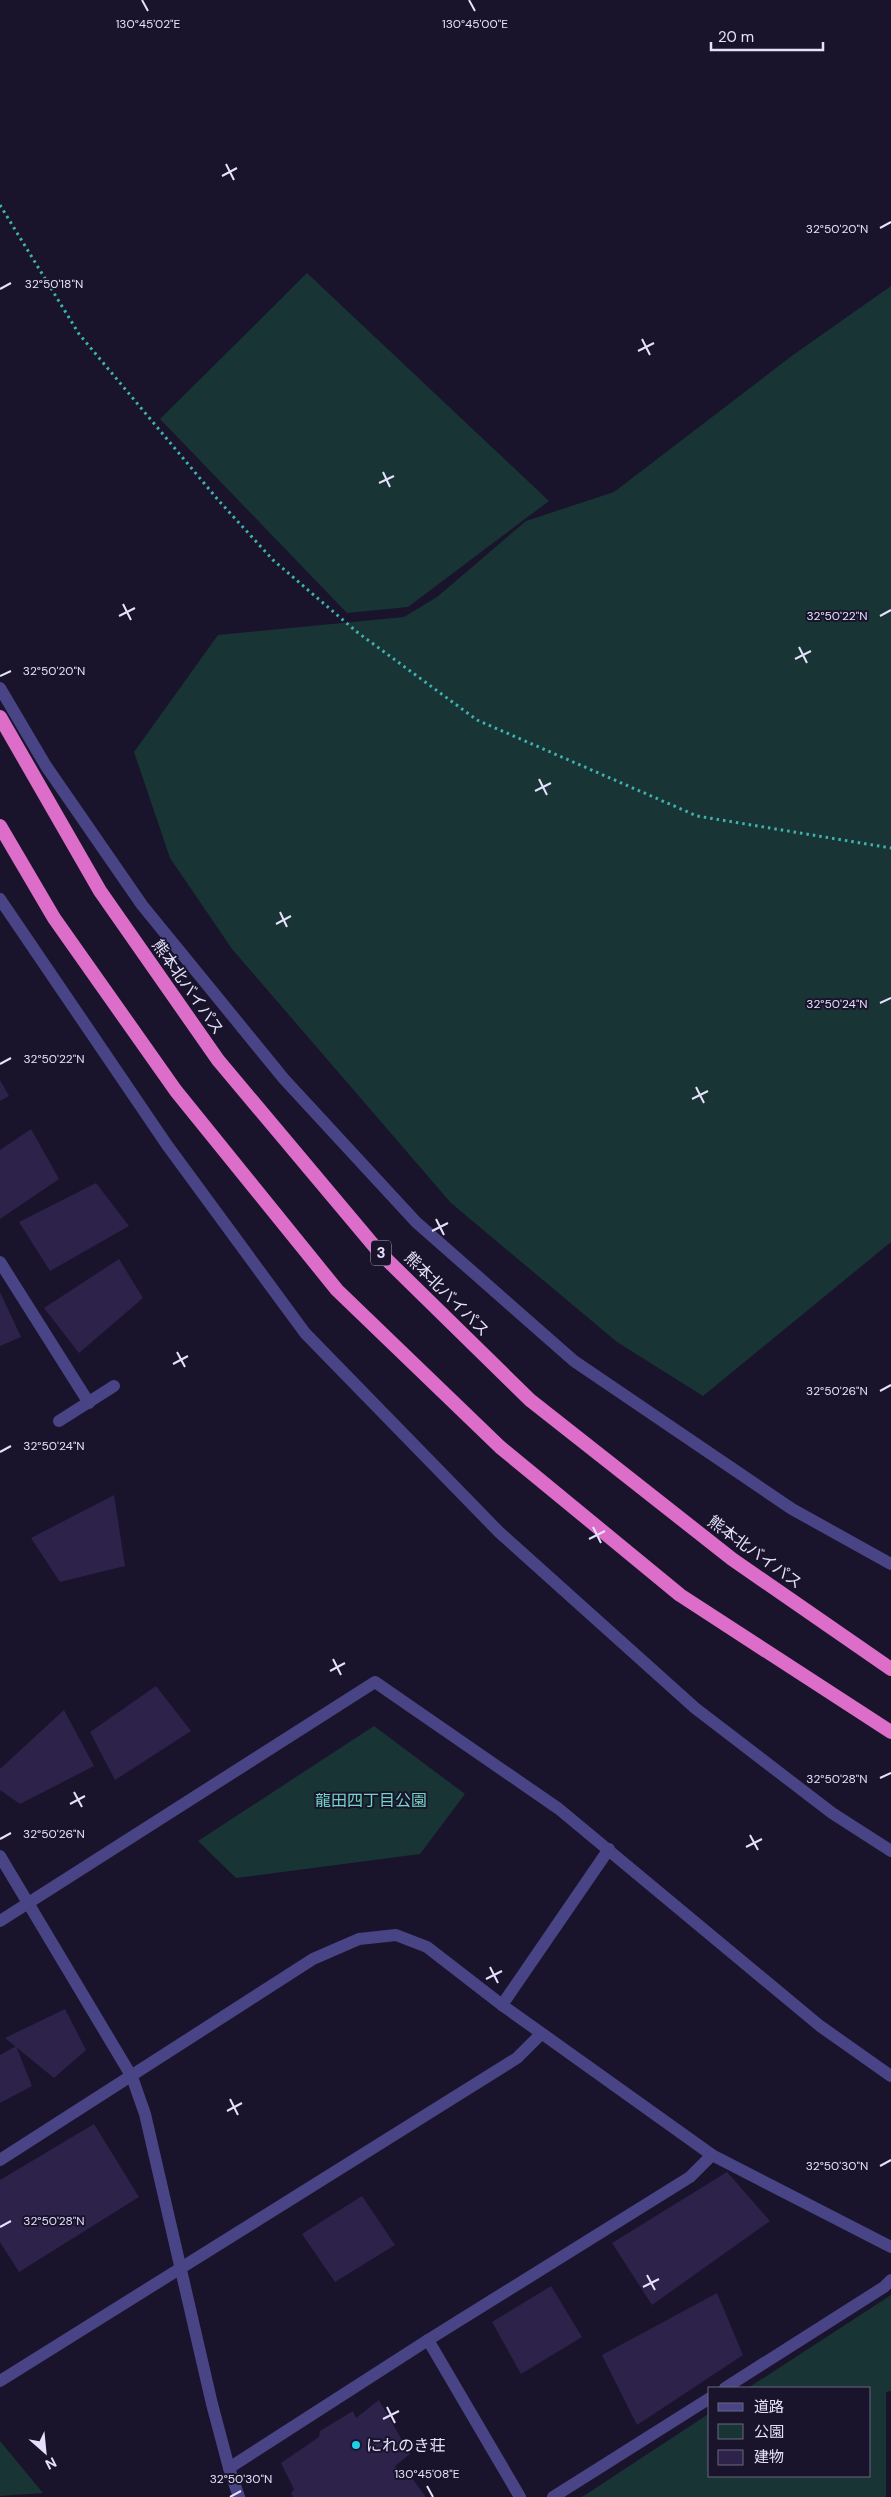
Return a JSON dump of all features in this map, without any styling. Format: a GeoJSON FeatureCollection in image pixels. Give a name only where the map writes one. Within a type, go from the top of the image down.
{"type":"FeatureCollection","features":[{"type":"Feature","properties":{"kind":"highway","name":"熊本北バイパス"},"geometry":{"type":"LineString","coordinates":[[0,717],[100,891],[218,1060],[380,1253],[530,1400],[732,1559],[891,1670]]}},
{"type":"Feature","properties":{"kind":"highway"},"geometry":{"type":"LineString","coordinates":[[0,826],[54,918],[176,1091],[337,1290],[500,1447],[680,1594],[891,1732]]}},
{"type":"Feature","properties":{"kind":"street"},"geometry":{"type":"LineString","coordinates":[[0,688],[46,766],[142,905],[284,1079],[416,1222],[574,1361],[792,1509],[891,1564]]}},
{"type":"Feature","properties":{"kind":"street"},"geometry":{"type":"LineString","coordinates":[[0,899],[167,1145],[305,1333],[499,1532],[696,1708],[832,1813],[891,1851]]}},
{"type":"Feature","properties":{"kind":"street"},"geometry":{"type":"LineString","coordinates":[[0,1262],[89,1403]]}},
{"type":"Feature","properties":{"kind":"street"},"geometry":{"type":"LineString","coordinates":[[59,1421],[114,1386]]}},
{"type":"Feature","properties":{"kind":"street"},"geometry":{"type":"LineString","coordinates":[[0,1921],[375,1682],[560,1809],[820,2026],[891,2076]]}},
{"type":"Feature","properties":{"kind":"street"},"geometry":{"type":"LineString","coordinates":[[502,2006],[609,1849]]}},
{"type":"Feature","properties":{"kind":"street"},"geometry":{"type":"LineString","coordinates":[[0,1856],[132,2077],[145,2114],[229,2468],[239,2497]]}},
{"type":"Feature","properties":{"kind":"street"},"geometry":{"type":"LineString","coordinates":[[0,2160],[314,1959],[358,1939],[396,1935],[427,1947],[502,2006],[712,2155],[891,2247]]}},
{"type":"Feature","properties":{"kind":"street"},"geometry":{"type":"LineString","coordinates":[[0,2381],[517,2058],[542,2034]]}},
{"type":"Feature","properties":{"kind":"street"},"geometry":{"type":"LineString","coordinates":[[229,2468],[428,2340],[690,2177],[712,2155]]}},
{"type":"Feature","properties":{"kind":"street"},"geometry":{"type":"LineString","coordinates":[[727,2387],[884,2287],[891,2280]]}},
{"type":"Feature","properties":{"kind":"street"},"geometry":{"type":"LineString","coordinates":[[428,2340],[520,2497]]}},
{"type":"Feature","properties":{"kind":"street"},"geometry":{"type":"LineString","coordinates":[[553,2497],[708,2399]]}},
{"type":"Feature","properties":{"kind":"path"},"geometry":{"type":"LineString","coordinates":[[0,205],[79,334],[219,502],[273,560],[357,632],[476,720],[698,816],[891,848]]}},
{"type":"Feature","properties":{"kind":"green space"},"geometry":{"type":"Polygon","coordinates":[[[307,273],[549,501],[408,607],[347,613],[160,419],[307,273]]]}},
{"type":"Feature","properties":{"kind":"green space"},"geometry":{"type":"Polygon","coordinates":[[[891,286],[891,1242],[703,1396],[617,1342],[451,1203],[232,949],[170,858],[134,752],[218,635],[404,617],[437,597],[526,521],[614,492],[793,355],[891,286]]]}},
{"type":"Feature","properties":{"kind":"green space","name":"龍田四丁目公園"},"geometry":{"type":"Polygon","coordinates":[[[374,1726],[465,1794],[420,1854],[236,1878],[198,1841],[374,1726]]]}},
{"type":"Feature","properties":{"kind":"green space"},"geometry":{"type":"Polygon","coordinates":[[[891,2295],[891,2391],[886,2392],[886,2497],[582,2497],[708,2414],[708,2477],[871,2477],[871,2387],[750,2387],[891,2295]]]}},
{"type":"Feature","properties":{"kind":"green space"},"geometry":{"type":"Polygon","coordinates":[[[0,2441],[43,2493],[0,2496],[0,2441]]]}},
{"type":"Feature","properties":{"kind":"building"},"geometry":{"type":"Polygon","coordinates":[[[0,1080],[9,1096],[0,1101],[0,1080]]]}},
{"type":"Feature","properties":{"kind":"building"},"geometry":{"type":"Polygon","coordinates":[[[31,1129],[59,1179],[0,1219],[0,1150],[31,1129]]]}},
{"type":"Feature","properties":{"kind":"building"},"geometry":{"type":"Polygon","coordinates":[[[96,1183],[129,1226],[50,1271],[19,1222],[96,1183]]]}},
{"type":"Feature","properties":{"kind":"building"},"geometry":{"type":"Polygon","coordinates":[[[119,1259],[143,1298],[79,1353],[44,1308],[119,1259]]]}},
{"type":"Feature","properties":{"kind":"building"},"geometry":{"type":"Polygon","coordinates":[[[0,1292],[21,1337],[0,1346],[0,1292]]]}},
{"type":"Feature","properties":{"kind":"building"},"geometry":{"type":"Polygon","coordinates":[[[114,1495],[125,1566],[60,1582],[31,1538],[114,1495]]]}},
{"type":"Feature","properties":{"kind":"building"},"geometry":{"type":"Polygon","coordinates":[[[156,1686],[191,1731],[115,1780],[90,1732],[156,1686]]]}},
{"type":"Feature","properties":{"kind":"building"},"geometry":{"type":"Polygon","coordinates":[[[64,1710],[94,1766],[20,1804],[0,1790],[0,1769],[64,1710]]]}},
{"type":"Feature","properties":{"kind":"building"},"geometry":{"type":"Polygon","coordinates":[[[65,2009],[86,2050],[54,2078],[5,2038],[65,2009]]]}},
{"type":"Feature","properties":{"kind":"building"},"geometry":{"type":"Polygon","coordinates":[[[16,2046],[32,2086],[0,2103],[0,2055],[16,2046]]]}},
{"type":"Feature","properties":{"kind":"building"},"geometry":{"type":"Polygon","coordinates":[[[94,2124],[139,2197],[19,2272],[0,2242],[0,2180],[94,2124]]]}},
{"type":"Feature","properties":{"kind":"building"},"geometry":{"type":"Polygon","coordinates":[[[727,2172],[770,2221],[652,2305],[612,2243],[727,2172]]]}},
{"type":"Feature","properties":{"kind":"building"},"geometry":{"type":"Polygon","coordinates":[[[362,2196],[395,2245],[335,2282],[302,2234],[362,2196]]]}},
{"type":"Feature","properties":{"kind":"building"},"geometry":{"type":"Polygon","coordinates":[[[551,2286],[582,2337],[521,2374],[492,2322],[551,2286]]]}},
{"type":"Feature","properties":{"kind":"building"},"geometry":{"type":"Polygon","coordinates":[[[717,2293],[743,2355],[637,2425],[602,2355],[717,2293]]]}},
{"type":"Feature","properties":{"kind":"building","name":"にれのき荘"},"geometry":{"type":"Polygon","coordinates":[[[379,2400],[410,2454],[395,2466],[404,2480],[411,2477],[426,2497],[293,2497],[291,2493],[294,2489],[281,2463],[319,2437],[320,2431],[353,2411],[356,2418],[379,2400]]]}},
{"type":"Feature","properties":{"kind":"place","name":"にれのき荘"},"geometry":{"type":"Point","coordinates":[356,2445]}}]}
